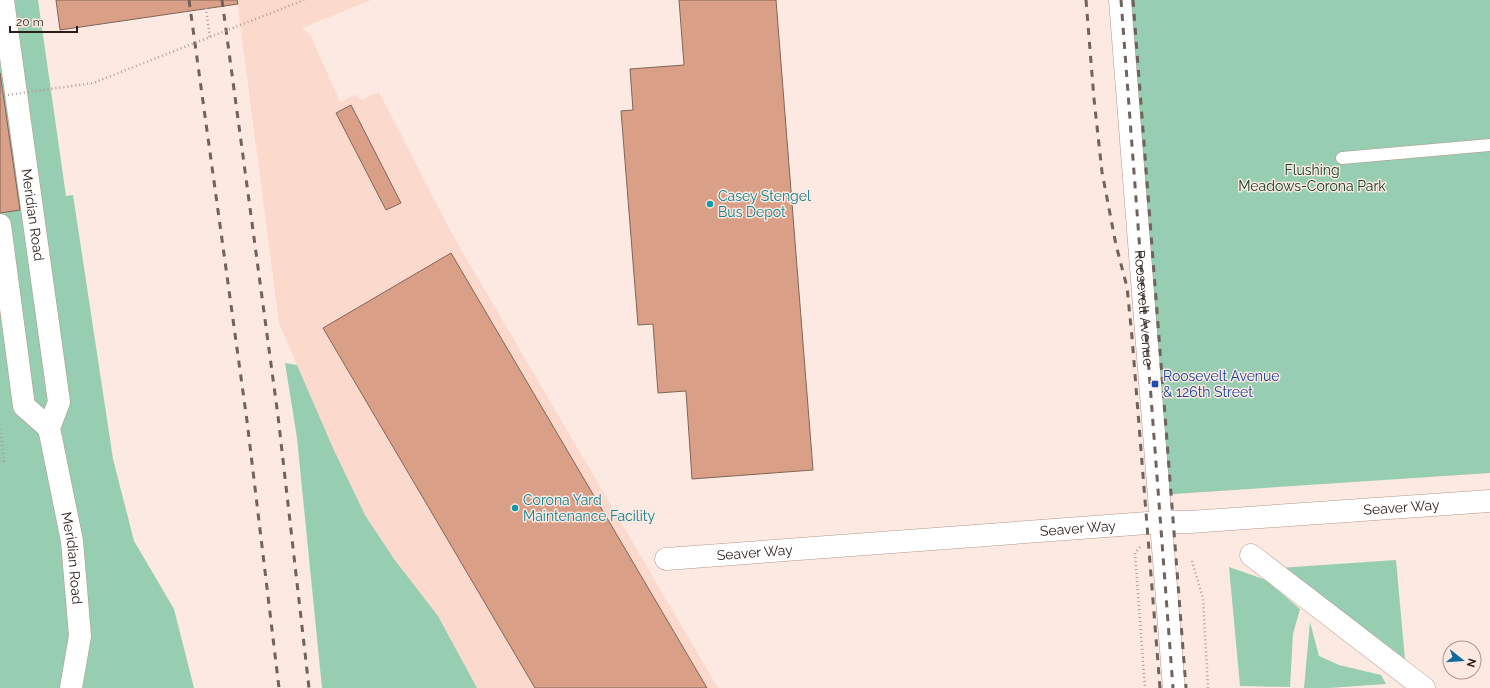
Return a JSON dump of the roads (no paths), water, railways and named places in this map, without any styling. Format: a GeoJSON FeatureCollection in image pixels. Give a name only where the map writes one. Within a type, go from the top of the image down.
{"type":"FeatureCollection","features":[{"type":"Feature","properties":{"kind":"street","name":"Meridian Road"},"geometry":{"type":"LineString","coordinates":[[3,0],[59,402],[49,428],[72,541],[80,636],[71,688]]}},
{"type":"Feature","properties":{"kind":"street","name":"Roosevelt Avenue"},"geometry":{"type":"LineString","coordinates":[[1120,0],[1174,688]]}},
{"type":"Feature","properties":{"kind":"street"},"geometry":{"type":"LineString","coordinates":[[0,225],[24,406],[49,428]]}},
{"type":"Feature","properties":{"kind":"street","name":"Seaver Way"},"geometry":{"type":"LineString","coordinates":[[666,560],[1161,522],[1190,522],[1490,501]]}},
{"type":"Feature","properties":{"kind":"street"},"geometry":{"type":"LineString","coordinates":[[1251,555],[1424,688]]}},
{"type":"Feature","properties":{"kind":"lane"},"geometry":{"type":"LineString","coordinates":[[1342,158],[1490,145]]}},
{"type":"Feature","properties":{"kind":"railway"},"geometry":{"type":"LineString","coordinates":[[189,0],[247,421],[279,688]]}},
{"type":"Feature","properties":{"kind":"railway"},"geometry":{"type":"LineString","coordinates":[[222,0],[278,416],[309,688]]}},
{"type":"Feature","properties":{"kind":"railway"},"geometry":{"type":"LineString","coordinates":[[1086,0],[1094,99],[1102,172],[1116,245],[1127,287],[1160,688]]}},
{"type":"Feature","properties":{"kind":"railway"},"geometry":{"type":"LineString","coordinates":[[1121,0],[1173,688]]}},
{"type":"Feature","properties":{"kind":"railway"},"geometry":{"type":"LineString","coordinates":[[1133,0],[1186,688]]}},
{"type":"Feature","properties":{"kind":"place","name":"Casey Stengel Bus Depot"},"geometry":{"type":"Point","coordinates":[710,204]}},
{"type":"Feature","properties":{"kind":"place","name":"Roosevelt Avenue & 126th Street"},"geometry":{"type":"Point","coordinates":[1155,384]}},
{"type":"Feature","properties":{"kind":"place","name":"Corona Yard Maintenance Facility"},"geometry":{"type":"Point","coordinates":[515,508]}},
{"type":"Feature","properties":{"kind":"park label","name":"Flushing Meadows-Corona Park"},"geometry":{"type":"Point","coordinates":[1312,178]}}]}
